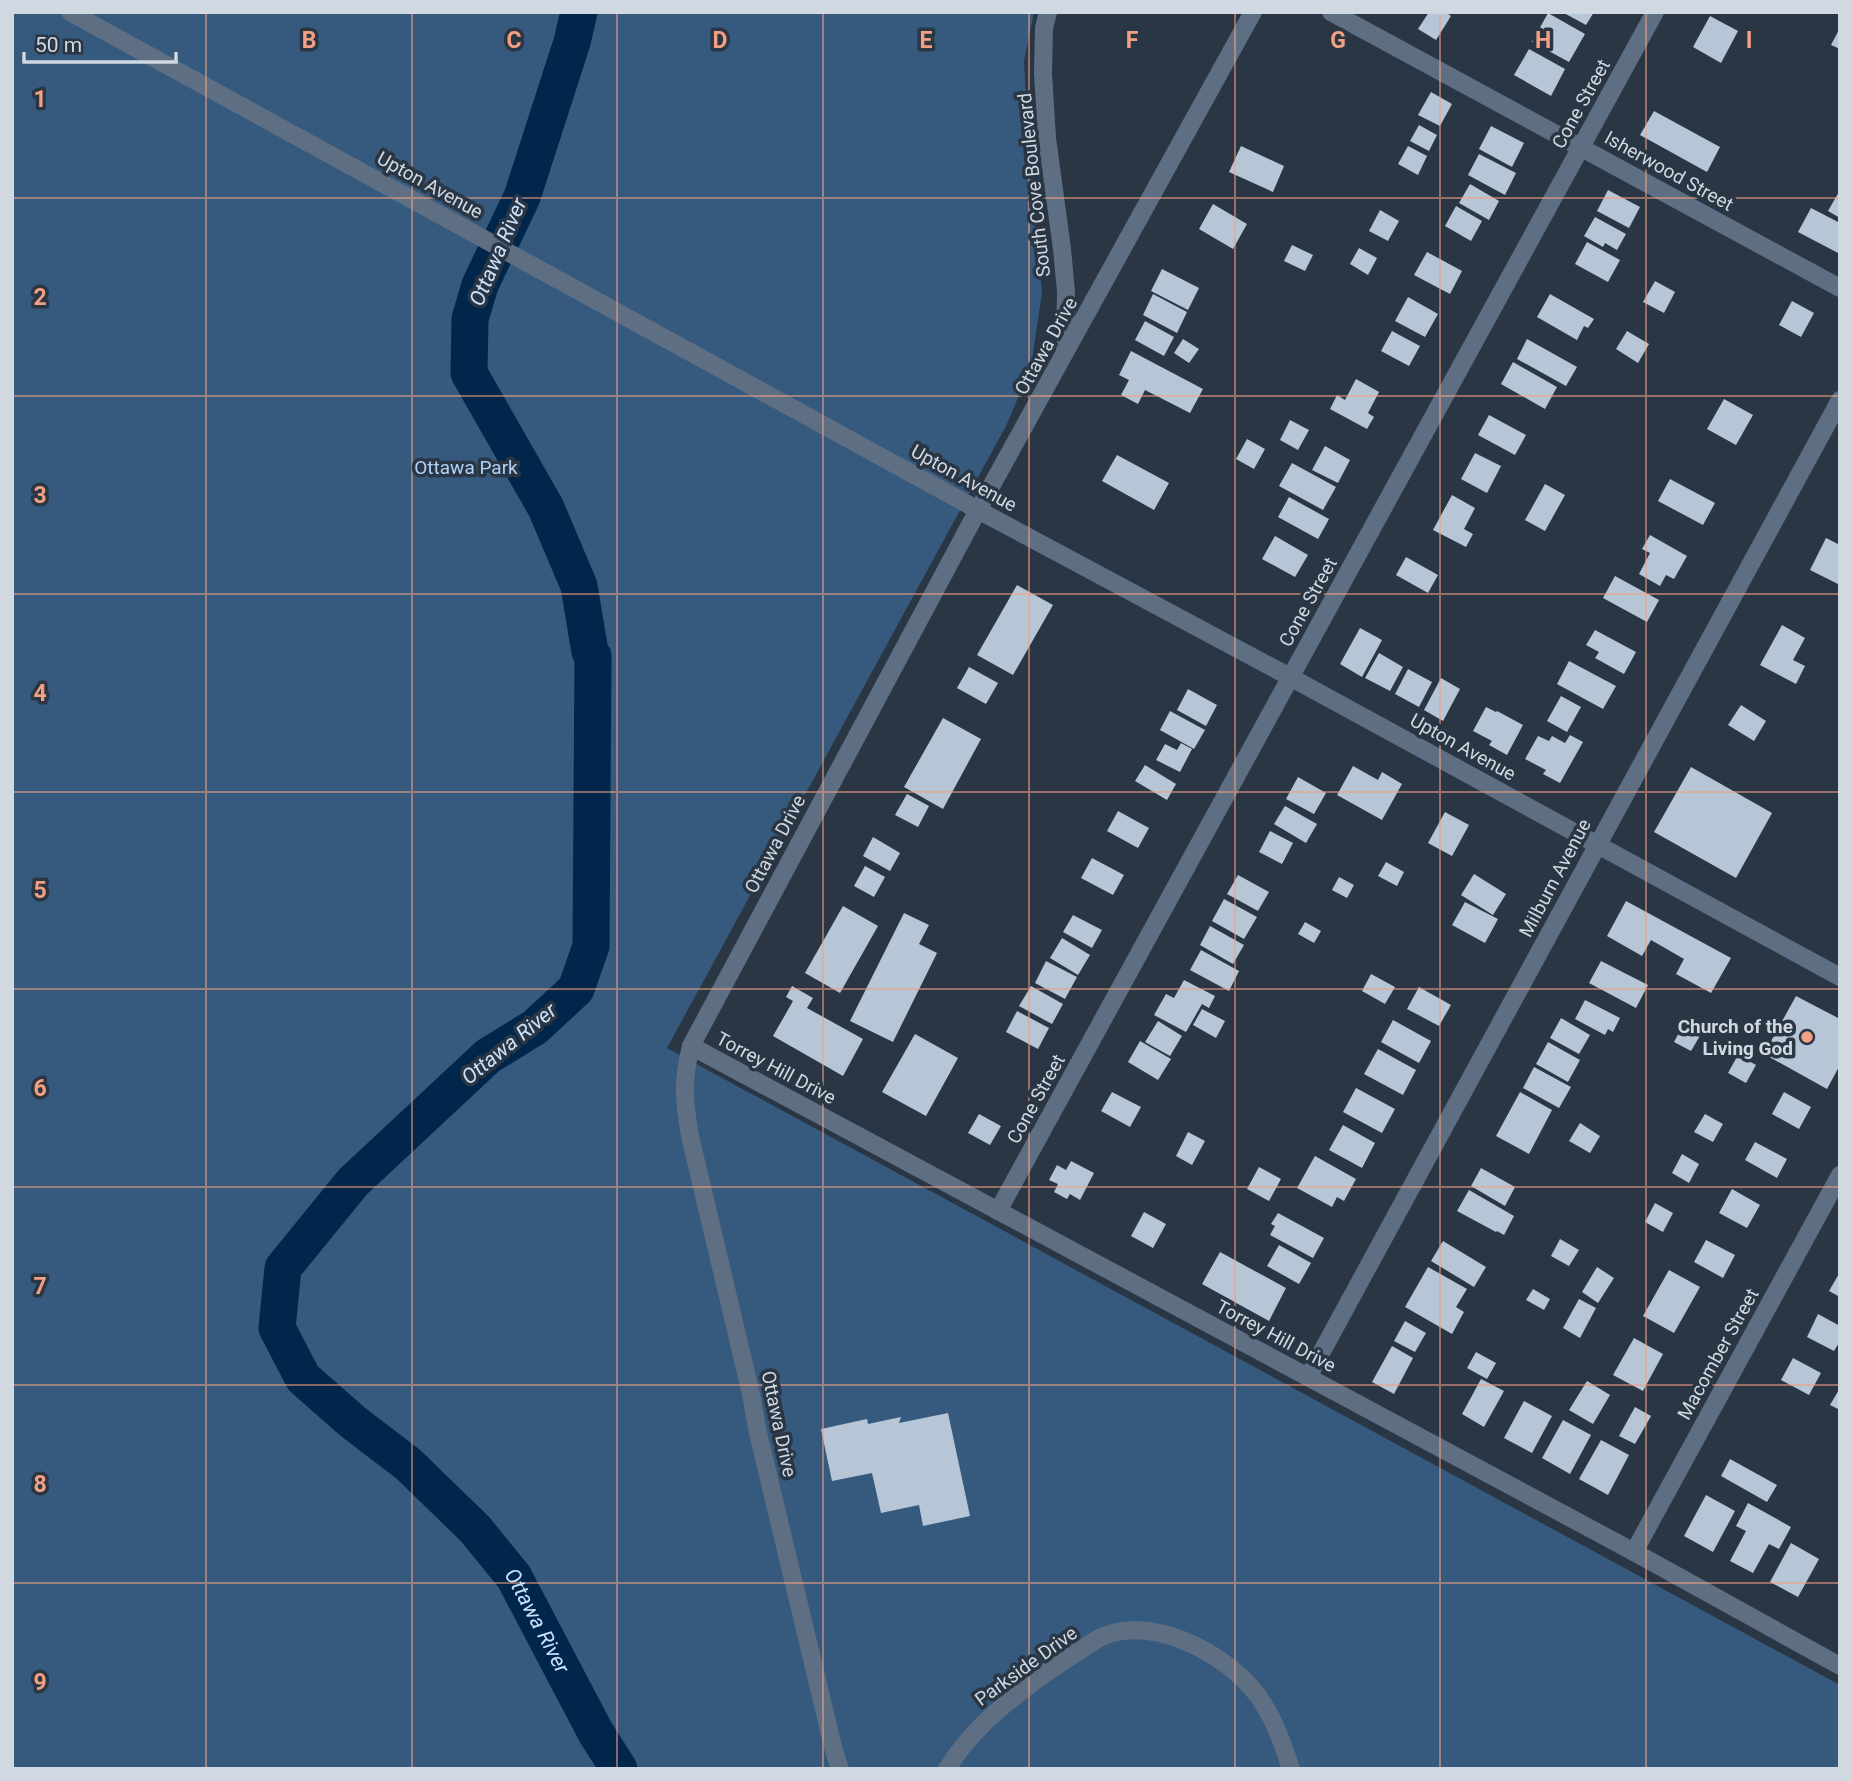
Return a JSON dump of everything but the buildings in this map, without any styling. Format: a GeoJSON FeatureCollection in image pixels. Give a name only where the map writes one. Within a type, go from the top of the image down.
{"type":"FeatureCollection","features":[{"type":"Feature","properties":{"kind":"street","name":"Upton Avenue"},"geometry":{"type":"LineString","coordinates":[[70,12],[978,510],[1840,977]]}},
{"type":"Feature","properties":{"kind":"street","name":"South Cove Boulevard"},"geometry":{"type":"LineString","coordinates":[[1048,12],[1044,28],[1044,86],[1047,138],[1065,281],[1065,354]]}},
{"type":"Feature","properties":{"kind":"street","name":"Ottawa Drive"},"geometry":{"type":"LineString","coordinates":[[840,1769],[758,1433],[690,1136],[684,1101],[685,1072],[691,1046],[978,510],[1253,12]]}},
{"type":"Feature","properties":{"kind":"street","name":"Isherwood Street"},"geometry":{"type":"LineString","coordinates":[[1331,12],[1840,289]]}},
{"type":"Feature","properties":{"kind":"street","name":"Cone Street"},"geometry":{"type":"LineString","coordinates":[[998,1211],[1655,12]]}},
{"type":"Feature","properties":{"kind":"street","name":"Milburn Avenue"},"geometry":{"type":"LineString","coordinates":[[1308,1377],[1840,400]]}},
{"type":"Feature","properties":{"kind":"street","name":"Torrey Hill Drive"},"geometry":{"type":"LineString","coordinates":[[691,1046],[1840,1666]]}},
{"type":"Feature","properties":{"kind":"street","name":"Macomber Street"},"geometry":{"type":"LineString","coordinates":[[1633,1552],[1840,1175]]}},
{"type":"Feature","properties":{"kind":"street","name":"Parkside Drive"},"geometry":{"type":"LineString","coordinates":[[947,1769],[968,1738],[987,1719],[1039,1678],[1103,1636],[1140,1630],[1177,1638],[1231,1669],[1264,1704],[1291,1769]]}},
{"type":"Feature","properties":{"kind":"green space","name":"Ottawa Park"},"geometry":{"type":"Polygon","coordinates":[[[12,12],[1034,12],[1024,61],[1031,179],[1042,292],[1031,367],[1006,426],[667,1048],[1840,1685],[1840,1769],[12,1769],[12,12]]]}},
{"type":"Feature","properties":{"kind":"waterway","name":"Ottawa River"},"geometry":{"type":"LineString","coordinates":[[579,12],[572,42],[522,197],[480,285],[470,319],[469,373],[546,508],[579,586],[590,652],[593,656],[591,946],[576,989],[535,1027],[488,1056],[353,1182],[283,1268],[277,1328],[303,1378],[353,1422],[408,1464],[475,1529],[514,1577],[596,1733],[619,1769]]}},
{"type":"Feature","properties":{"kind":"place","name":"Church of the Living God"},"geometry":{"type":"Point","coordinates":[1807,1037]}}]}
